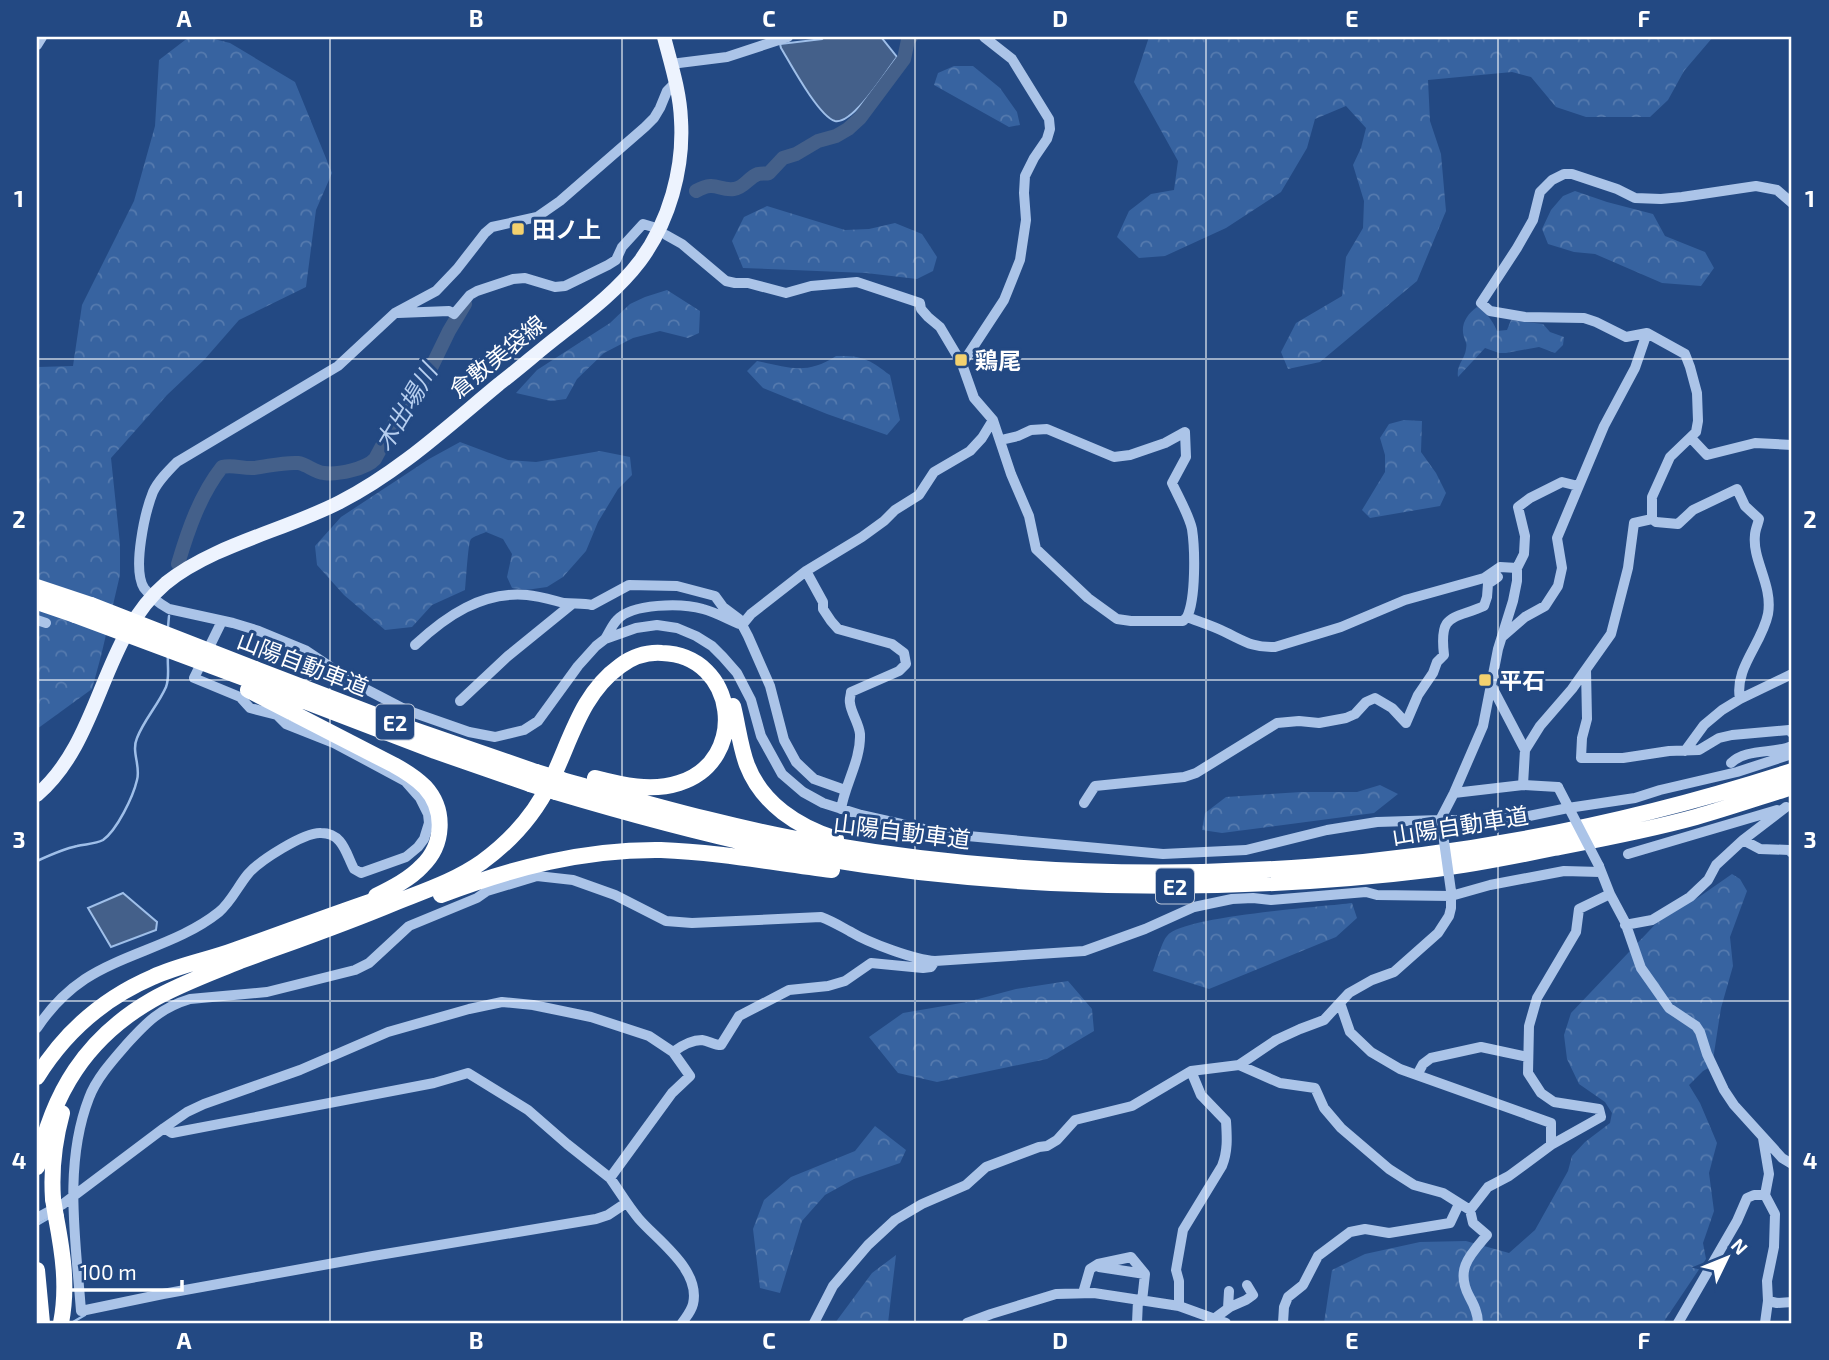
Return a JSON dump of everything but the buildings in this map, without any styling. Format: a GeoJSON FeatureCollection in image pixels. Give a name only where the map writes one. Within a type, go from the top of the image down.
{"type":"FeatureCollection","features":[{"type":"Feature","properties":{"kind":"highway","name":"山陽自動車道"},"geometry":{"type":"LineString","coordinates":[[37,587],[91,605],[251,680],[435,751],[535,774],[723,824],[899,856],[1089,873],[1250,871],[1350,864],[1437,854],[1610,822],[1689,803],[1792,771]]}},
{"type":"Feature","properties":{"kind":"highway"},"geometry":{"type":"LineString","coordinates":[[37,602],[183,655],[201,668],[251,680],[416,779],[435,803],[440,822],[438,841],[423,866],[355,913]]}},
{"type":"Feature","properties":{"kind":"highway"},"geometry":{"type":"LineString","coordinates":[[37,1167],[49,1122],[64,1087],[85,1055],[139,1008],[176,988],[298,939],[448,873],[496,841],[530,802],[553,758],[569,717],[593,679],[601,670],[631,650],[653,645],[673,646],[708,662],[726,685],[748,766],[758,786],[780,810],[822,834],[899,856]]}},
{"type":"Feature","properties":{"kind":"highway"},"geometry":{"type":"LineString","coordinates":[[37,1077],[58,1046],[87,1017],[120,994],[155,976],[355,913],[458,876],[479,864],[512,837],[530,816],[544,794],[572,731],[592,694],[607,676],[625,662],[646,654],[669,653],[699,666],[716,683],[726,714],[724,737],[715,757],[689,779],[650,787],[561,781],[535,774]]}},
{"type":"Feature","properties":{"kind":"highway","name":"山陽自動車道"},"geometry":{"type":"LineString","coordinates":[[251,680],[410,728],[535,774]]}},
{"type":"Feature","properties":{"kind":"highway","name":"山陽自動車道"},"geometry":{"type":"LineString","coordinates":[[561,781],[684,829],[820,858],[906,871],[1009,881],[1147,886],[1277,884],[1439,869],[1614,836],[1695,817],[1792,787]]}},
{"type":"Feature","properties":{"kind":"highway"},"geometry":{"type":"LineString","coordinates":[[355,913],[415,904],[526,866],[617,851],[684,852],[872,874],[1009,881]]}},
{"type":"Feature","properties":{"kind":"highway"},"geometry":{"type":"LineString","coordinates":[[37,1139],[44,1111],[61,1076],[78,1050],[99,1027],[141,995],[226,954]]}},
{"type":"Feature","properties":{"kind":"highway"},"geometry":{"type":"LineString","coordinates":[[61,1323],[65,1278],[53,1199],[52,1161],[62,1112],[83,1071],[114,1027]]}},
{"type":"Feature","properties":{"kind":"highway"},"geometry":{"type":"LineString","coordinates":[[37,1270],[42,1323]]}},
{"type":"Feature","properties":{"kind":"main road","name":"倉敷美袋線"},"geometry":{"type":"LineString","coordinates":[[37,795],[55,777],[77,745],[121,645],[142,609],[166,584],[198,562],[321,511],[376,482],[585,315],[617,287],[640,261],[661,224],[679,164],[681,122],[677,86],[664,37]]}},
{"type":"Feature","properties":{"kind":"street"},"geometry":{"type":"LineString","coordinates":[[37,45],[42,37]]}},
{"type":"Feature","properties":{"kind":"street"},"geometry":{"type":"LineString","coordinates":[[671,64],[727,57],[788,37]]}},
{"type":"Feature","properties":{"kind":"street"},"geometry":{"type":"LineString","coordinates":[[962,364],[1004,300],[1020,260],[1026,220],[1025,176],[1050,129],[1049,119],[1012,59],[984,37]]}},
{"type":"Feature","properties":{"kind":"street"},"geometry":{"type":"LineString","coordinates":[[677,86],[674,84],[667,90],[660,108],[646,127],[561,201],[537,217],[492,227],[436,291],[395,313],[338,366],[177,462],[154,490],[142,530],[139,568],[144,587],[153,597],[169,609],[259,631],[305,650],[356,684],[405,710],[469,732],[495,737],[524,730],[538,721],[578,666],[605,639],[636,628],[657,625],[677,628],[712,646],[737,673],[751,700],[761,736],[782,774],[803,792],[841,809],[946,834],[1164,854],[1246,850],[1327,830],[1377,822],[1441,823],[1490,820],[1635,798],[1737,772],[1792,754]]}},
{"type":"Feature","properties":{"kind":"street"},"geometry":{"type":"LineString","coordinates":[[1740,699],[1739,682],[1743,669],[1762,633],[1768,614],[1769,595],[1755,548],[1759,519],[1745,506],[1737,489],[1693,510],[1678,524],[1656,523],[1653,519],[1652,497],[1670,457],[1696,432],[1697,393],[1685,354],[1647,333],[1626,337],[1584,318],[1525,317],[1490,311],[1481,303],[1533,220],[1540,192],[1552,180],[1564,174],[1572,174],[1617,189],[1635,198],[1661,199],[1756,186],[1777,190],[1792,203]]}},
{"type":"Feature","properties":{"kind":"street"},"geometry":{"type":"LineString","coordinates":[[395,313],[449,311],[454,314],[477,290],[513,279],[525,278],[555,287],[565,286],[616,260],[622,247],[643,224],[653,227]]}},
{"type":"Feature","properties":{"kind":"street"},"geometry":{"type":"LineString","coordinates":[[666,235],[682,244],[726,281],[748,283],[786,293],[811,286],[856,282],[920,303],[921,309],[940,327],[962,364],[974,398],[993,420],[1011,474],[1029,516],[1036,548],[1088,597],[1116,619],[1182,621],[1187,617],[1190,612],[1194,559],[1191,526],[1172,483],[1186,457],[1185,432],[1165,443],[1130,455],[1114,457],[1047,429],[1031,430],[1001,440]]}},
{"type":"Feature","properties":{"kind":"street"},"geometry":{"type":"LineString","coordinates":[[1501,637],[1525,617],[1545,606],[1558,586],[1562,568],[1557,538],[1604,426],[1635,368],[1647,333]]}},
{"type":"Feature","properties":{"kind":"street"},"geometry":{"type":"LineString","coordinates":[[742,625],[751,614],[806,571],[862,537],[884,522],[895,510],[919,495],[934,472],[970,450],[982,438],[993,420]]}},
{"type":"Feature","properties":{"kind":"street"},"geometry":{"type":"LineString","coordinates":[[1691,438],[1707,455],[1755,443],[1792,445]]}},
{"type":"Feature","properties":{"kind":"street"},"geometry":{"type":"LineString","coordinates":[[814,1323],[833,1286],[868,1245],[907,1212],[965,1185],[986,1167],[1047,1146],[1057,1140],[1075,1120],[1132,1106],[1191,1071],[1239,1065],[1276,1040],[1324,1020],[1349,993],[1394,972],[1438,933],[1449,916],[1451,893],[1441,823],[1483,726],[1501,637],[1513,601],[1517,568],[1524,554],[1525,536],[1518,507],[1562,482],[1578,486]]}},
{"type":"Feature","properties":{"kind":"street"},"geometry":{"type":"LineString","coordinates":[[1523,785],[1525,750],[1540,726],[1572,689],[1611,634],[1628,568],[1634,523],[1653,519]]}},
{"type":"Feature","properties":{"kind":"street"},"geometry":{"type":"LineString","coordinates":[[1187,617],[1248,645],[1275,647],[1341,627],[1405,600],[1484,578],[1500,568],[1517,568]]}},
{"type":"Feature","properties":{"kind":"street"},"geometry":{"type":"LineString","coordinates":[[1084,803],[1095,786],[1196,773],[1277,723],[1320,723],[1346,718],[1375,698],[1392,708],[1406,723],[1418,695],[1444,655],[1443,629],[1448,621],[1460,613],[1484,606],[1488,584],[1517,568]]}},
{"type":"Feature","properties":{"kind":"street"},"geometry":{"type":"LineString","coordinates":[[806,571],[824,609],[838,629],[892,644],[904,653],[906,664],[898,671],[851,692],[850,704],[860,733],[858,755],[841,809]]}},
{"type":"Feature","properties":{"kind":"street"},"geometry":{"type":"LineString","coordinates":[[415,645],[443,621],[489,597],[526,595],[592,605],[629,585],[677,586],[715,596],[723,607],[739,620],[748,636],[769,686],[784,740],[796,762],[814,779],[845,790]]}},
{"type":"Feature","properties":{"kind":"street"},"geometry":{"type":"LineString","coordinates":[[460,701],[508,656],[572,604]]}},
{"type":"Feature","properties":{"kind":"street"},"geometry":{"type":"LineString","coordinates":[[605,639],[618,618],[656,605],[705,609],[742,625]]}},
{"type":"Feature","properties":{"kind":"street"},"geometry":{"type":"LineString","coordinates":[[37,1028],[66,994],[84,980],[108,966],[173,940],[221,911],[257,864],[305,837],[323,832],[338,839],[344,844],[354,869],[361,873],[406,857],[424,839],[429,823],[428,814],[420,798],[405,782],[334,743],[286,724],[277,715],[250,708],[240,697],[194,678],[222,621]]}},
{"type":"Feature","properties":{"kind":"street"},"geometry":{"type":"LineString","coordinates":[[1586,670],[1587,719],[1581,758],[1623,758],[1699,750],[1719,738],[1732,735],[1789,730],[1792,733]]}},
{"type":"Feature","properties":{"kind":"street"},"geometry":{"type":"LineString","coordinates":[[1685,751],[1704,725],[1722,710],[1792,674]]}},
{"type":"Feature","properties":{"kind":"street"},"geometry":{"type":"LineString","coordinates":[[1491,685],[1525,750]]}},
{"type":"Feature","properties":{"kind":"street"},"geometry":{"type":"LineString","coordinates":[[1731,763],[1735,759],[1756,753],[1792,746]]}},
{"type":"Feature","properties":{"kind":"street"},"geometry":{"type":"LineString","coordinates":[[1454,793],[1523,785],[1558,787],[1609,894],[1620,911],[1647,976],[1668,1008],[1696,1026],[1724,1090],[1734,1105],[1763,1138],[1792,1164]]}},
{"type":"Feature","properties":{"kind":"street"},"geometry":{"type":"LineString","coordinates":[[1625,925],[1652,920],[1690,897],[1707,880],[1716,864],[1742,840],[1790,807]]}},
{"type":"Feature","properties":{"kind":"street"},"geometry":{"type":"LineString","coordinates":[[1629,854],[1790,807]]}},
{"type":"Feature","properties":{"kind":"street"},"geometry":{"type":"LineString","coordinates":[[1742,840],[1760,849],[1789,850],[1792,853]]}},
{"type":"Feature","properties":{"kind":"street"},"geometry":{"type":"LineString","coordinates":[[625,1204],[596,1219],[346,1261],[81,1311],[73,1178],[78,1143],[89,1097],[96,1083],[140,1029],[157,1013],[190,999],[268,992],[355,970],[369,963],[409,926],[477,898],[486,891],[537,876],[573,880],[615,895],[666,921],[692,923],[821,917],[852,933],[910,956],[935,961],[1084,951],[1145,929],[1194,907],[1232,899],[1271,900],[1366,892],[1377,895],[1451,893],[1564,871],[1599,869]]}},
{"type":"Feature","properties":{"kind":"street"},"geometry":{"type":"LineString","coordinates":[[1283,1323],[1288,1297],[1303,1285],[1318,1256],[1350,1232],[1365,1229],[1389,1233],[1450,1223],[1488,1186],[1601,1117],[1599,1110],[1554,1102],[1541,1093],[1528,1073],[1529,1026],[1537,998],[1576,932],[1579,909],[1609,894]]}},
{"type":"Feature","properties":{"kind":"street"},"geometry":{"type":"LineString","coordinates":[[673,1052],[684,1044],[702,1040],[721,1045],[736,1018],[789,990],[828,986],[845,981],[871,963],[923,968],[931,967],[935,961]]}},
{"type":"Feature","properties":{"kind":"street"},"geometry":{"type":"LineString","coordinates":[[37,1218],[74,1199],[164,1128],[204,1104],[300,1070],[388,1032],[502,1002],[533,1005],[591,1017],[649,1036],[673,1052],[690,1076],[672,1093],[610,1178]]}},
{"type":"Feature","properties":{"kind":"street"},"geometry":{"type":"LineString","coordinates":[[1340,1003],[1350,1032],[1371,1052],[1400,1069],[1552,1123],[1552,1145]]}},
{"type":"Feature","properties":{"kind":"street"},"geometry":{"type":"LineString","coordinates":[[1417,1075],[1423,1064],[1431,1058],[1481,1047],[1528,1057]]}},
{"type":"Feature","properties":{"kind":"street"},"geometry":{"type":"LineString","coordinates":[[1239,1065],[1280,1083],[1314,1088],[1324,1108],[1341,1128],[1389,1169],[1414,1185],[1443,1194],[1464,1207],[1473,1223],[1487,1235],[1467,1259],[1462,1277],[1478,1316],[1478,1323]]}},
{"type":"Feature","properties":{"kind":"street"},"geometry":{"type":"LineString","coordinates":[[1179,1306],[1176,1270],[1183,1230],[1222,1166],[1227,1143],[1226,1121],[1201,1095],[1191,1071]]}},
{"type":"Feature","properties":{"kind":"street"},"geometry":{"type":"LineString","coordinates":[[164,1128],[172,1133],[433,1083],[468,1073],[528,1110],[610,1178],[625,1204],[672,1251],[691,1283],[694,1302],[690,1313],[681,1323]]}},
{"type":"Feature","properties":{"kind":"street"},"geometry":{"type":"LineString","coordinates":[[1763,1138],[1769,1174],[1765,1195],[1775,1214],[1765,1323]]}},
{"type":"Feature","properties":{"kind":"street"},"geometry":{"type":"LineString","coordinates":[[1678,1323],[1737,1221],[1747,1198],[1765,1195]]}},
{"type":"Feature","properties":{"kind":"street"},"geometry":{"type":"LineString","coordinates":[[1083,1293],[1090,1269],[1131,1257],[1145,1274],[1137,1323]]}},
{"type":"Feature","properties":{"kind":"street"},"geometry":{"type":"LineString","coordinates":[[1228,1308],[1253,1295],[1247,1285]]}},
{"type":"Feature","properties":{"kind":"street"},"geometry":{"type":"LineString","coordinates":[[967,1323],[1056,1294],[1083,1293],[1179,1306],[1221,1321],[1228,1308],[1229,1292]]}},
{"type":"Feature","properties":{"kind":"street"},"geometry":{"type":"LineString","coordinates":[[1768,1301],[1792,1302]]}},
{"type":"Feature","properties":{"kind":"green space"},"geometry":{"type":"Polygon","coordinates":[[[189,37],[206,37],[230,43],[295,82],[332,173],[316,210],[306,287],[239,320],[111,458],[120,544],[120,575],[92,689],[37,729],[37,368],[73,366],[82,305],[134,201],[155,126],[159,60],[189,37]]]}},
{"type":"Feature","properties":{"kind":"green space"},"geometry":{"type":"Polygon","coordinates":[[[1149,37],[1713,37],[1684,71],[1668,100],[1650,117],[1586,117],[1556,107],[1531,77],[1512,72],[1428,80],[1430,121],[1441,154],[1446,211],[1417,281],[1320,362],[1288,369],[1281,352],[1296,323],[1342,296],[1346,257],[1363,228],[1364,201],[1353,165],[1366,128],[1346,106],[1315,119],[1307,148],[1281,192],[1226,228],[1165,256],[1139,258],[1117,237],[1129,211],[1151,194],[1174,190],[1178,161],[1134,82],[1149,37]]]}},
{"type":"Feature","properties":{"kind":"green space"},"geometry":{"type":"Polygon","coordinates":[[[954,66],[973,66],[1000,88],[1017,112],[1020,125],[1009,127],[934,85],[938,73],[954,66]]]}},
{"type":"Feature","properties":{"kind":"green space"},"geometry":{"type":"Polygon","coordinates":[[[1575,191],[1653,214],[1665,236],[1705,252],[1714,268],[1701,286],[1662,283],[1595,254],[1574,252],[1548,244],[1542,229],[1551,210],[1563,196],[1575,191]]]}},
{"type":"Feature","properties":{"kind":"green space"},"geometry":{"type":"Polygon","coordinates":[[[767,206],[845,230],[869,229],[895,223],[922,234],[937,257],[933,271],[917,279],[866,273],[743,268],[732,241],[744,217],[767,206]]]}},
{"type":"Feature","properties":{"kind":"green space"},"geometry":{"type":"Polygon","coordinates":[[[667,290],[700,311],[699,333],[688,338],[660,331],[633,338],[604,353],[577,379],[566,399],[551,401],[516,393],[537,370],[610,323],[630,304],[667,290]]]}},
{"type":"Feature","properties":{"kind":"green space"},"geometry":{"type":"Polygon","coordinates":[[[1477,307],[1489,318],[1497,331],[1507,330],[1511,320],[1543,324],[1550,332],[1564,337],[1563,345],[1555,353],[1539,347],[1506,353],[1485,348],[1458,377],[1466,347],[1464,324],[1467,316],[1477,307]]]}},
{"type":"Feature","properties":{"kind":"green space"},"geometry":{"type":"Polygon","coordinates":[[[836,356],[853,356],[866,360],[890,375],[900,420],[887,435],[763,388],[747,371],[757,361],[788,368],[807,368],[836,356]]]}},
{"type":"Feature","properties":{"kind":"green space"},"geometry":{"type":"Polygon","coordinates":[[[1404,420],[1422,421],[1421,452],[1446,493],[1440,506],[1370,518],[1362,510],[1385,472],[1385,455],[1380,438],[1389,424],[1404,420]]]}},
{"type":"Feature","properties":{"kind":"green space"},"geometry":{"type":"Polygon","coordinates":[[[460,442],[508,460],[536,462],[600,451],[630,457],[632,475],[618,489],[598,522],[586,551],[563,577],[547,587],[526,590],[512,588],[507,577],[512,554],[503,539],[486,532],[471,539],[465,590],[432,605],[412,627],[385,630],[344,595],[317,565],[315,546],[341,517],[429,459],[460,442]]]}},
{"type":"Feature","properties":{"kind":"green space"},"geometry":{"type":"Polygon","coordinates":[[[1380,785],[1398,794],[1374,813],[1222,833],[1202,830],[1205,813],[1226,797],[1301,792],[1357,792],[1380,785]]]}},
{"type":"Feature","properties":{"kind":"green space"},"geometry":{"type":"Polygon","coordinates":[[[1732,874],[1740,879],[1747,891],[1730,937],[1733,966],[1721,1008],[1712,1066],[1689,1085],[1717,1143],[1709,1173],[1714,1211],[1703,1243],[1706,1259],[1663,1323],[1324,1323],[1332,1270],[1365,1254],[1420,1242],[1466,1241],[1509,1253],[1535,1230],[1568,1171],[1572,1156],[1610,1123],[1612,1113],[1605,1102],[1579,1084],[1567,1059],[1564,1035],[1571,1013],[1667,912],[1699,897],[1732,874]]]}},
{"type":"Feature","properties":{"kind":"green space"},"geometry":{"type":"Polygon","coordinates":[[[1352,903],[1357,918],[1336,937],[1209,989],[1153,971],[1165,939],[1178,929],[1224,918],[1352,903]]]}},
{"type":"Feature","properties":{"kind":"green space"},"geometry":{"type":"Polygon","coordinates":[[[1068,981],[1092,1009],[1094,1031],[1047,1059],[937,1082],[898,1073],[869,1037],[903,1013],[1068,981]]]}},
{"type":"Feature","properties":{"kind":"green space"},"geometry":{"type":"Polygon","coordinates":[[[875,1126],[906,1150],[900,1163],[854,1179],[825,1195],[802,1221],[780,1293],[760,1288],[753,1229],[764,1200],[791,1177],[855,1151],[875,1126]]]}},
{"type":"Feature","properties":{"kind":"green space"},"geometry":{"type":"Polygon","coordinates":[[[896,1255],[888,1323],[835,1323],[872,1273],[896,1255]]]}},
{"type":"Feature","properties":{"kind":"shaded area"},"geometry":{"type":"Polygon","coordinates":[[[824,37],[881,37],[897,57],[860,106],[842,120],[835,121],[821,110],[798,77],[780,44],[824,37]]]}},
{"type":"Feature","properties":{"kind":"shaded area"},"geometry":{"type":"Polygon","coordinates":[[[123,893],[157,922],[156,930],[111,947],[88,908],[123,893]]]}},
{"type":"Feature","properties":{"kind":"waterway","name":"木出場川"},"geometry":{"type":"LineString","coordinates":[[696,191],[708,186],[738,188],[755,175],[769,173],[783,158],[848,129],[860,118],[904,59],[911,37]]}},
{"type":"Feature","properties":{"kind":"waterway","name":"木出場川"},"geometry":{"type":"LineString","coordinates":[[178,564],[196,513],[207,489],[222,467],[254,468],[298,463],[320,472],[336,473],[351,471],[371,463],[432,366],[465,304]]}},
{"type":"Feature","properties":{"kind":"waterway","name":"木出場川"},"geometry":{"type":"LineString","coordinates":[[168,627],[169,616]]}},
{"type":"Feature","properties":{"kind":"waterway","name":"木出場川"},"geometry":{"type":"LineString","coordinates":[[37,861],[67,849],[103,840],[119,821],[137,780],[135,743],[167,683],[168,655]]}},
{"type":"Feature","properties":{"kind":"waterway"},"geometry":{"type":"LineString","coordinates":[[37,1225],[49,1218]]}},
{"type":"Feature","properties":{"kind":"waterway"},"geometry":{"type":"LineString","coordinates":[[73,1322],[85,1315]]}},
{"type":"Feature","properties":{"kind":"place","name":"田ノ上"},"geometry":{"type":"Point","coordinates":[518,229]}},
{"type":"Feature","properties":{"kind":"place","name":"鶏尾"},"geometry":{"type":"Point","coordinates":[961,360]}},
{"type":"Feature","properties":{"kind":"place","name":"平石"},"geometry":{"type":"Point","coordinates":[1485,680]}}]}
